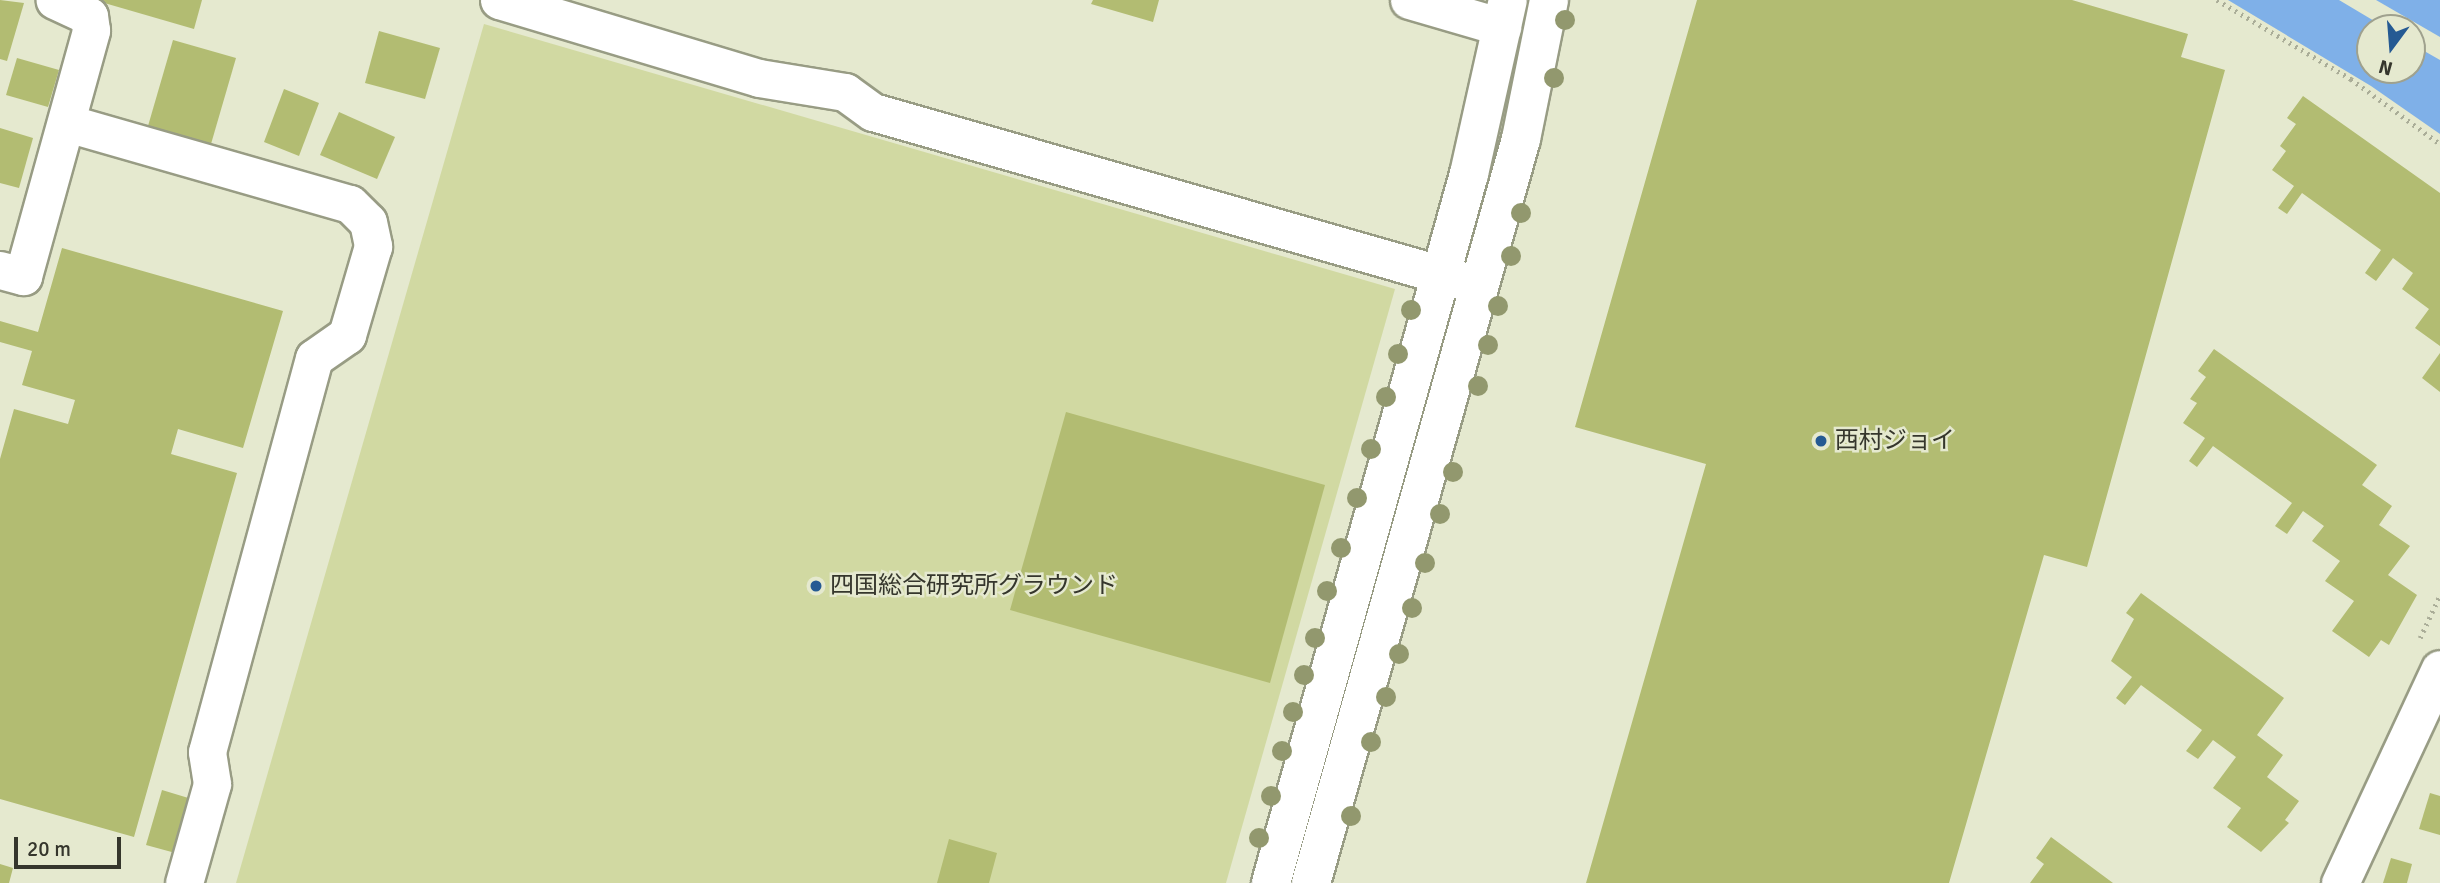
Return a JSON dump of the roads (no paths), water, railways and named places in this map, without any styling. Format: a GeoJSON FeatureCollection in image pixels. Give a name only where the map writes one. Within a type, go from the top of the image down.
{"type":"FeatureCollection","features":[{"type":"Feature","properties":{"kind":"street"},"geometry":{"type":"LineString","coordinates":[[0,270],[23,275],[91,30],[89,16],[54,0]]}},
{"type":"Feature","properties":{"kind":"street"},"geometry":{"type":"LineString","coordinates":[[499,0],[759,78],[845,92],[873,112],[1481,287]]}},
{"type":"Feature","properties":{"kind":"street"},"geometry":{"type":"LineString","coordinates":[[1271,883],[1441,275],[1505,13],[1409,0]]}},
{"type":"Feature","properties":{"kind":"street"},"geometry":{"type":"LineString","coordinates":[[1311,883],[1521,139],[1549,0]]}},
{"type":"Feature","properties":{"kind":"street"},"geometry":{"type":"LineString","coordinates":[[67,123],[350,204],[368,222],[373,246],[347,335],[314,358],[207,752],[212,784],[184,883]]}},
{"type":"Feature","properties":{"kind":"street"},"geometry":{"type":"LineString","coordinates":[[2340,883],[2438,678]]}},
{"type":"Feature","properties":{"kind":"water"},"geometry":{"type":"Polygon","coordinates":[[[2228,0],[2339,0],[2362,14],[2356,14],[2356,77],[2228,0]]]}},
{"type":"Feature","properties":{"kind":"water"},"geometry":{"type":"Polygon","coordinates":[[[2376,0],[2440,0],[2440,37],[2426,29],[2426,14],[2400,14],[2376,0]]]}},
{"type":"Feature","properties":{"kind":"water"},"geometry":{"type":"Polygon","coordinates":[[[2426,52],[2440,60],[2440,134],[2368,84],[2426,84],[2426,52]]]}},
{"type":"Feature","properties":{"kind":"place","name":"西村ジョイ"},"geometry":{"type":"Point","coordinates":[1821,441]}},
{"type":"Feature","properties":{"kind":"place","name":"四国総合研究所グラウンド"},"geometry":{"type":"Point","coordinates":[816,586]}}]}
